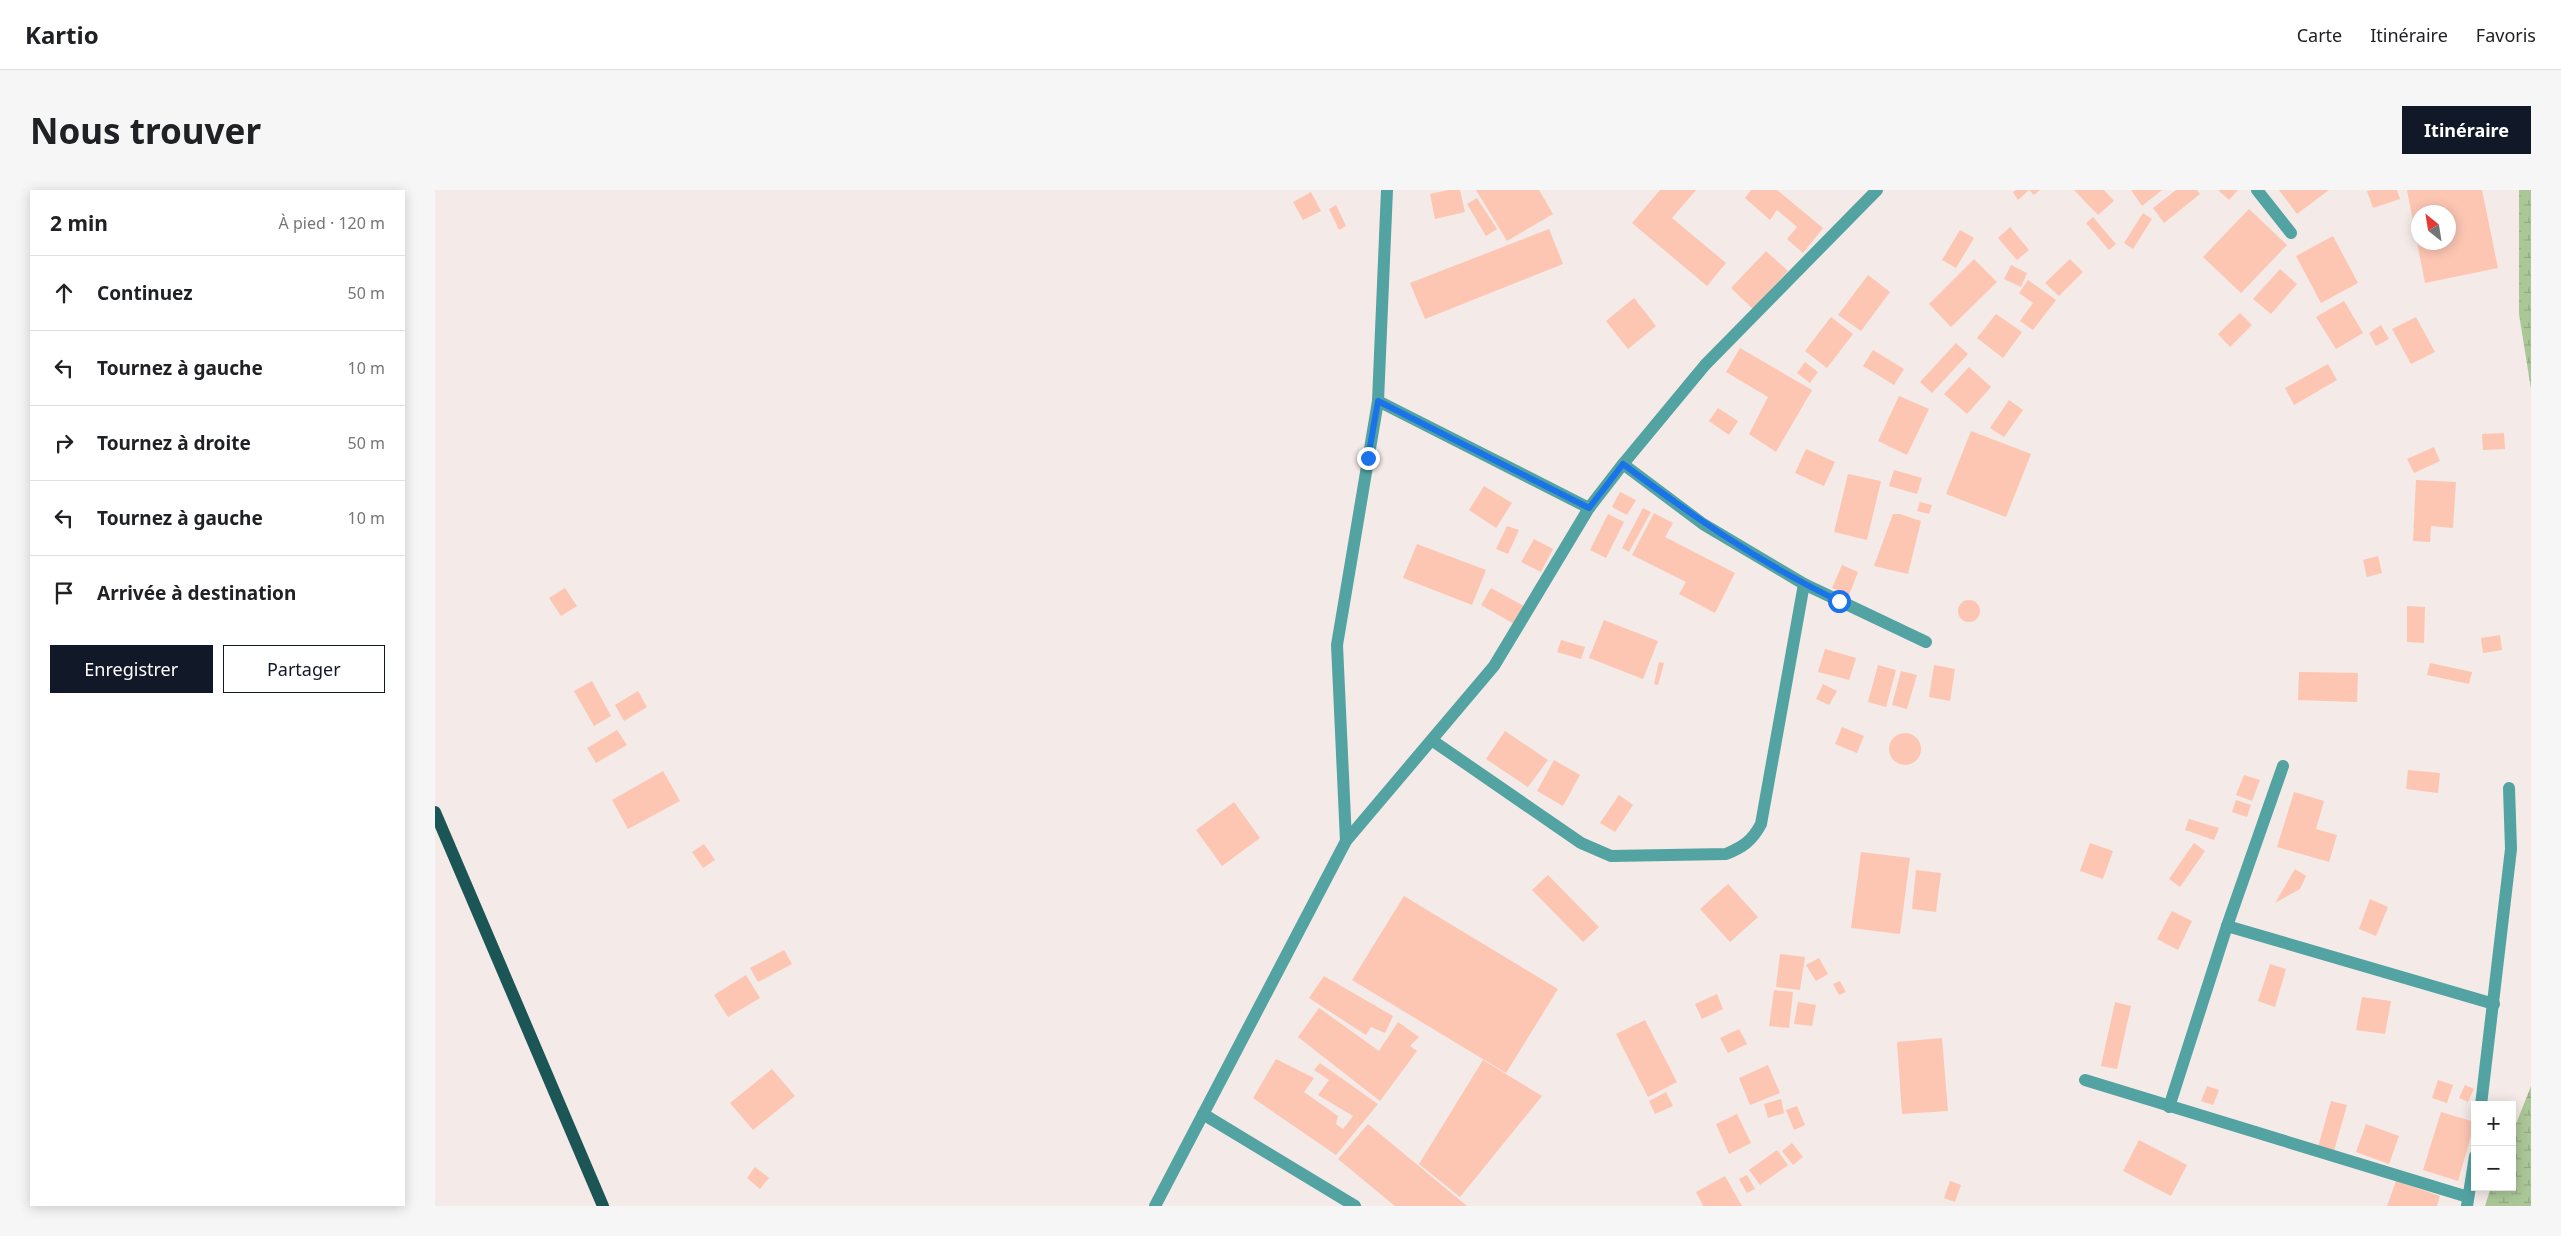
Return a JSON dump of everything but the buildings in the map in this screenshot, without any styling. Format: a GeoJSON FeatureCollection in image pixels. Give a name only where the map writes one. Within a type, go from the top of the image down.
{"type":"FeatureCollection","features":[{"type":"Feature","properties":{"kind":"main road"},"geometry":{"type":"LineString","coordinates":[[435,812],[603,1206]]}},
{"type":"Feature","properties":{"kind":"street"},"geometry":{"type":"LineString","coordinates":[[1346,841],[1337,644],[1378,401],[1387,190]]}},
{"type":"Feature","properties":{"kind":"street"},"geometry":{"type":"LineString","coordinates":[[1155,1206],[1346,841],[1495,666],[1589,508],[1623,464],[1705,365],[1877,190]]}},
{"type":"Feature","properties":{"kind":"street"},"geometry":{"type":"LineString","coordinates":[[2257,190],[2291,233]]}},
{"type":"Feature","properties":{"kind":"street"},"geometry":{"type":"LineString","coordinates":[[1378,401],[1589,508]]}},
{"type":"Feature","properties":{"kind":"street"},"geometry":{"type":"LineString","coordinates":[[1623,464],[1703,524],[1804,584],[1927,642]]}},
{"type":"Feature","properties":{"kind":"street"},"geometry":{"type":"LineString","coordinates":[[1433,741],[1581,843],[1611,856],[1726,854],[1741,848],[1753,839],[1761,824],[1804,584]]}},
{"type":"Feature","properties":{"kind":"street"},"geometry":{"type":"LineString","coordinates":[[2169,1106],[2227,926],[2283,766]]}},
{"type":"Feature","properties":{"kind":"street"},"geometry":{"type":"LineString","coordinates":[[2482,1101],[2495,1004],[2511,849],[2509,788]]}},
{"type":"Feature","properties":{"kind":"street"},"geometry":{"type":"LineString","coordinates":[[2227,926],[2495,1004]]}},
{"type":"Feature","properties":{"kind":"street"},"geometry":{"type":"LineString","coordinates":[[2085,1080],[2467,1201],[2471,1178]]}},
{"type":"Feature","properties":{"kind":"street"},"geometry":{"type":"LineString","coordinates":[[1203,1114],[1355,1206]]}},
{"type":"Feature","properties":{"kind":"green space"},"geometry":{"type":"Polygon","coordinates":[[[2519,190],[2531,190],[2531,389],[2519,314],[2519,190]]]}},
{"type":"Feature","properties":{"kind":"green space"},"geometry":{"type":"Polygon","coordinates":[[[2531,1086],[2531,1206],[2485,1206],[2490,1191],[2516,1191],[2516,1124],[2531,1086]]]}},
{"type":"Feature","properties":{"kind":"route"},"geometry":{"type":"LineString","coordinates":[[1368,458],[1378,401],[1589,508],[1623,464],[1703,524],[1804,584],[1839,601]]}}]}
